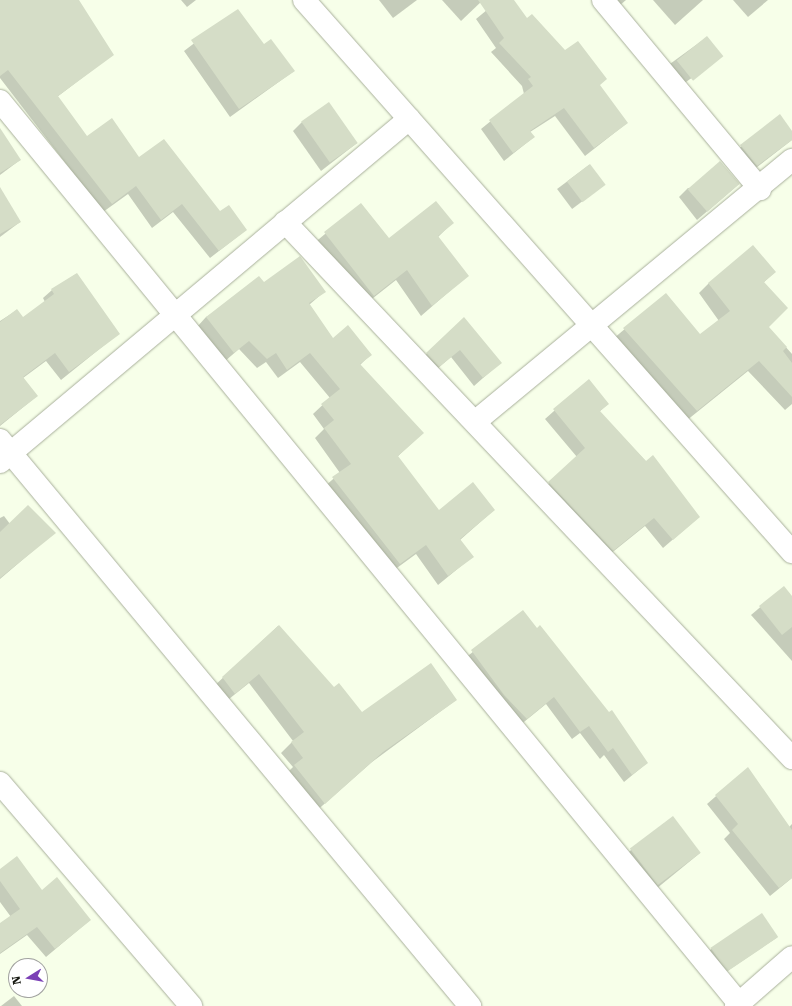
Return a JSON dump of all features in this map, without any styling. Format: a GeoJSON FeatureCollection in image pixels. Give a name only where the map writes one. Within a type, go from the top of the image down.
{"type":"FeatureCollection","features":[{"type":"Feature","properties":{"kind":"street"},"geometry":{"type":"LineString","coordinates":[[304,0],[792,552]]}},
{"type":"Feature","properties":{"kind":"street"},"geometry":{"type":"LineString","coordinates":[[603,0],[760,189]]}},
{"type":"Feature","properties":{"kind":"street"},"geometry":{"type":"LineString","coordinates":[[0,101],[739,1005],[792,957]]}},
{"type":"Feature","properties":{"kind":"street"},"geometry":{"type":"LineString","coordinates":[[409,118],[175,315],[4,452],[470,1006]]}},
{"type":"Feature","properties":{"kind":"street"},"geometry":{"type":"LineString","coordinates":[[476,421],[590,324],[760,189],[792,161]]}},
{"type":"Feature","properties":{"kind":"street"},"geometry":{"type":"LineString","coordinates":[[285,222],[476,421],[792,758]]}},
{"type":"Feature","properties":{"kind":"street"},"geometry":{"type":"LineString","coordinates":[[0,783],[191,1006]]}},
{"type":"Feature","properties":{"kind":"building"},"geometry":{"type":"Polygon","coordinates":[[[0,0],[79,0],[114,55],[58,96],[87,136],[112,118],[139,157],[164,139],[220,211],[229,205],[247,230],[219,251],[182,204],[161,220],[136,186],[112,204],[8,70],[0,76],[0,0]]]}},
{"type":"Feature","properties":{"kind":"building"},"geometry":{"type":"Polygon","coordinates":[[[478,0],[514,0],[527,18],[532,14],[565,50],[578,41],[607,79],[600,85],[628,123],[594,148],[564,108],[530,131],[535,137],[513,153],[489,120],[533,86],[528,79],[531,77],[499,43],[504,38],[478,0]]]}},
{"type":"Feature","properties":{"kind":"building"},"geometry":{"type":"Polygon","coordinates":[[[238,9],[264,44],[271,39],[295,71],[239,109],[191,40],[238,9]]]}},
{"type":"Feature","properties":{"kind":"building"},"geometry":{"type":"Polygon","coordinates":[[[707,36],[723,56],[693,81],[677,61],[707,36]]]}},
{"type":"Feature","properties":{"kind":"building"},"geometry":{"type":"Polygon","coordinates":[[[329,102],[358,143],[330,162],[301,122],[329,102]]]}},
{"type":"Feature","properties":{"kind":"building"},"geometry":{"type":"Polygon","coordinates":[[[780,114],[792,131],[792,140],[757,166],[740,145],[780,114]]]}},
{"type":"Feature","properties":{"kind":"building"},"geometry":{"type":"Polygon","coordinates":[[[0,128],[21,160],[0,173],[0,128]]]}},
{"type":"Feature","properties":{"kind":"building"},"geometry":{"type":"Polygon","coordinates":[[[720,161],[740,184],[707,212],[688,189],[720,161]]]}},
{"type":"Feature","properties":{"kind":"building"},"geometry":{"type":"Polygon","coordinates":[[[590,164],[606,185],[582,202],[567,181],[590,164]]]}},
{"type":"Feature","properties":{"kind":"building"},"geometry":{"type":"Polygon","coordinates":[[[0,187],[21,222],[0,234],[0,187]]]}},
{"type":"Feature","properties":{"kind":"building"},"geometry":{"type":"Polygon","coordinates":[[[436,201],[454,223],[438,236],[469,276],[432,306],[407,270],[374,296],[324,232],[361,203],[389,238],[436,201]]]}},
{"type":"Feature","properties":{"kind":"building"},"geometry":{"type":"Polygon","coordinates":[[[753,245],[776,272],[764,282],[788,308],[769,327],[787,347],[783,351],[792,363],[792,397],[759,361],[697,411],[623,328],[666,293],[700,334],[730,311],[708,283],[753,245]]]}},
{"type":"Feature","properties":{"kind":"building"},"geometry":{"type":"Polygon","coordinates":[[[300,256],[326,292],[309,303],[333,338],[348,325],[372,355],[360,364],[424,433],[398,456],[439,510],[473,482],[495,510],[460,539],[474,557],[448,576],[426,545],[400,564],[332,477],[351,464],[324,428],[334,420],[321,404],[340,389],[310,353],[287,370],[276,353],[267,359],[249,341],[234,353],[206,317],[259,276],[264,282],[300,256]]]}},
{"type":"Feature","properties":{"kind":"building"},"geometry":{"type":"Polygon","coordinates":[[[77,273],[120,334],[69,372],[55,353],[23,377],[38,396],[0,425],[0,322],[17,309],[23,317],[54,294],[51,289],[77,273]]]}},
{"type":"Feature","properties":{"kind":"building"},"geometry":{"type":"Polygon","coordinates":[[[464,317],[502,363],[483,378],[460,350],[439,367],[426,353],[464,317]]]}},
{"type":"Feature","properties":{"kind":"building"},"geometry":{"type":"Polygon","coordinates":[[[589,379],[609,404],[600,411],[646,461],[653,455],[700,517],[673,540],[654,518],[613,551],[548,482],[585,448],[553,409],[589,379]]]}},
{"type":"Feature","properties":{"kind":"building"},"geometry":{"type":"Polygon","coordinates":[[[28,505],[56,533],[0,578],[0,532],[28,505]]]}},
{"type":"Feature","properties":{"kind":"building"},"geometry":{"type":"Polygon","coordinates":[[[784,586],[792,596],[792,627],[782,635],[759,606],[784,586]]]}},
{"type":"Feature","properties":{"kind":"building"},"geometry":{"type":"Polygon","coordinates":[[[523,610],[537,628],[540,625],[609,712],[612,710],[648,763],[632,775],[613,748],[608,752],[589,726],[580,732],[554,697],[527,719],[504,695],[471,650],[523,610]]]}},
{"type":"Feature","properties":{"kind":"building"},"geometry":{"type":"Polygon","coordinates":[[[279,625],[334,687],[339,683],[362,712],[431,663],[457,700],[383,752],[325,804],[294,765],[303,758],[291,742],[304,732],[259,674],[235,694],[222,677],[279,625]]]}},
{"type":"Feature","properties":{"kind":"building"},"geometry":{"type":"Polygon","coordinates":[[[748,767],[792,830],[792,878],[779,888],[732,830],[738,824],[715,795],[748,767]]]}},
{"type":"Feature","properties":{"kind":"building"},"geometry":{"type":"Polygon","coordinates":[[[673,816],[701,853],[658,885],[630,848],[673,816]]]}},
{"type":"Feature","properties":{"kind":"building"},"geometry":{"type":"Polygon","coordinates":[[[17,856],[42,890],[57,877],[91,920],[55,949],[37,927],[0,953],[0,923],[20,909],[0,881],[0,869],[17,856]]]}},
{"type":"Feature","properties":{"kind":"building"},"geometry":{"type":"Polygon","coordinates":[[[762,913],[778,937],[727,972],[711,948],[762,913]]]}}]}
